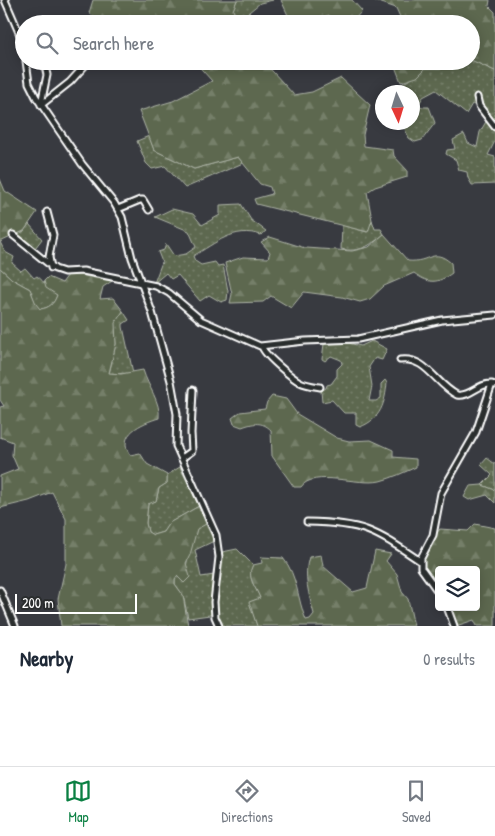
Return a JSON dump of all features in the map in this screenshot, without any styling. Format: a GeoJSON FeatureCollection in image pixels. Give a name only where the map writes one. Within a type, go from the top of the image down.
{"type":"FeatureCollection","features":[{"type":"Feature","properties":{"kind":"street"},"geometry":{"type":"LineString","coordinates":[[5,0],[15,23]]}},
{"type":"Feature","properties":{"kind":"street"},"geometry":{"type":"LineString","coordinates":[[27,70],[29,83],[41,104],[82,164],[118,209],[152,312],[176,404],[176,446],[216,535],[219,557],[214,602],[219,626]]}},
{"type":"Feature","properties":{"kind":"street"},"geometry":{"type":"LineString","coordinates":[[41,104],[47,75],[46,70]]}},
{"type":"Feature","properties":{"kind":"street"},"geometry":{"type":"LineString","coordinates":[[41,104],[70,82],[81,70]]}},
{"type":"Feature","properties":{"kind":"street"},"geometry":{"type":"LineString","coordinates":[[477,98],[479,106],[495,127]]}},
{"type":"Feature","properties":{"kind":"street"},"geometry":{"type":"LineString","coordinates":[[118,209],[143,200],[149,210]]}},
{"type":"Feature","properties":{"kind":"street"},"geometry":{"type":"LineString","coordinates":[[48,212],[53,235],[49,257],[51,268]]}},
{"type":"Feature","properties":{"kind":"street"},"geometry":{"type":"LineString","coordinates":[[13,235],[51,268],[61,272],[83,271],[142,282],[163,289],[192,313],[216,328],[262,346],[305,341],[358,339],[442,320],[495,315]]}},
{"type":"Feature","properties":{"kind":"street"},"geometry":{"type":"LineString","coordinates":[[262,346],[264,353],[294,379],[305,384],[320,387]]}},
{"type":"Feature","properties":{"kind":"street"},"geometry":{"type":"LineString","coordinates":[[400,360],[417,361],[453,393],[460,395],[468,394],[480,386],[494,384],[476,432],[441,493],[432,535],[420,561]]}},
{"type":"Feature","properties":{"kind":"street"},"geometry":{"type":"LineString","coordinates":[[182,458],[192,451],[190,433],[193,390]]}},
{"type":"Feature","properties":{"kind":"street"},"geometry":{"type":"LineString","coordinates":[[465,402],[468,394]]}},
{"type":"Feature","properties":{"kind":"street"},"geometry":{"type":"LineString","coordinates":[[306,522],[362,527],[391,540],[420,561],[425,574],[435,588]]}},
{"type":"Feature","properties":{"kind":"street"},"geometry":{"type":"LineString","coordinates":[[0,590],[15,626]]}},
{"type":"Feature","properties":{"kind":"street"},"geometry":{"type":"LineString","coordinates":[[448,611],[454,626]]}},
{"type":"Feature","properties":{"kind":"green space"},"geometry":{"type":"Polygon","coordinates":[[[93,0],[237,0],[233,10],[235,15],[92,15],[89,13],[93,0]]]}},
{"type":"Feature","properties":{"kind":"green space"},"geometry":{"type":"Polygon","coordinates":[[[237,0],[273,0],[260,3],[245,15],[235,15],[233,10],[237,0]]]}},
{"type":"Feature","properties":{"kind":"green space"},"geometry":{"type":"Polygon","coordinates":[[[281,0],[352,0],[362,11],[358,15],[288,15],[281,0]]]}},
{"type":"Feature","properties":{"kind":"green space"},"geometry":{"type":"Polygon","coordinates":[[[373,0],[490,0],[489,6],[495,12],[495,71],[480,64],[480,15],[399,15],[396,8],[373,0]]]}},
{"type":"Feature","properties":{"kind":"green space"},"geometry":{"type":"Polygon","coordinates":[[[480,64],[495,71],[495,141],[488,155],[495,157],[495,184],[472,185],[467,172],[459,170],[456,160],[446,154],[447,150],[455,149],[453,140],[464,134],[468,143],[477,147],[480,132],[491,113],[472,104],[466,114],[436,90],[423,97],[420,102],[420,85],[400,85],[423,70],[480,70],[480,64]]]}},
{"type":"Feature","properties":{"kind":"green space"},"geometry":{"type":"Polygon","coordinates":[[[202,70],[271,70],[294,95],[312,92],[341,78],[370,105],[363,135],[364,146],[393,150],[394,156],[407,170],[407,177],[375,187],[367,192],[372,220],[368,232],[256,204],[254,199],[272,194],[270,187],[260,184],[238,157],[194,169],[154,150],[139,111],[173,101],[212,81],[202,70]]]}},
{"type":"Feature","properties":{"kind":"green space"},"geometry":{"type":"Polygon","coordinates":[[[396,70],[424,70],[417,77],[401,82],[396,70]]]}},
{"type":"Feature","properties":{"kind":"green space"},"geometry":{"type":"Polygon","coordinates":[[[420,105],[422,107],[429,107],[435,123],[422,140],[415,142],[409,138],[405,130],[420,130],[420,105]]]}},
{"type":"Feature","properties":{"kind":"green space"},"geometry":{"type":"Polygon","coordinates":[[[149,136],[154,150],[194,169],[238,157],[243,163],[185,188],[165,166],[152,169],[146,163],[137,141],[149,136]]]}},
{"type":"Feature","properties":{"kind":"green space"},"geometry":{"type":"Polygon","coordinates":[[[0,179],[5,191],[37,212],[24,231],[0,242],[0,179]]]}},
{"type":"Feature","properties":{"kind":"green space"},"geometry":{"type":"Polygon","coordinates":[[[241,204],[251,220],[266,231],[261,235],[251,233],[234,234],[193,256],[195,261],[201,265],[215,262],[218,266],[223,265],[228,291],[227,300],[221,302],[209,295],[200,301],[178,275],[171,279],[166,273],[154,283],[162,262],[158,252],[164,250],[166,244],[174,256],[186,254],[196,247],[189,231],[155,217],[172,209],[193,214],[202,225],[220,215],[220,205],[241,204]]]}},
{"type":"Feature","properties":{"kind":"green space"},"geometry":{"type":"Polygon","coordinates":[[[372,220],[375,229],[381,229],[384,234],[364,248],[353,250],[341,249],[342,225],[367,232],[372,220]]]}},
{"type":"Feature","properties":{"kind":"green space"},"geometry":{"type":"Polygon","coordinates":[[[29,224],[42,239],[32,252],[13,236],[24,231],[29,224]]]}},
{"type":"Feature","properties":{"kind":"green space"},"geometry":{"type":"Polygon","coordinates":[[[384,234],[408,261],[440,256],[451,263],[452,273],[437,281],[429,281],[414,273],[384,286],[370,299],[360,302],[342,297],[304,292],[291,308],[271,296],[263,302],[230,303],[232,294],[225,263],[243,257],[268,258],[270,252],[261,242],[270,237],[305,248],[352,251],[369,247],[384,234]]]}},
{"type":"Feature","properties":{"kind":"green space"},"geometry":{"type":"Polygon","coordinates":[[[0,242],[5,252],[14,257],[12,263],[21,271],[25,268],[34,278],[37,276],[57,295],[51,305],[40,309],[36,305],[30,289],[12,279],[0,268],[0,242]]]}},
{"type":"Feature","properties":{"kind":"green space"},"geometry":{"type":"Polygon","coordinates":[[[0,268],[12,279],[30,289],[40,309],[51,305],[57,295],[46,288],[44,281],[48,277],[62,283],[68,275],[112,281],[103,287],[100,299],[113,298],[123,311],[115,323],[116,344],[109,373],[121,374],[143,370],[159,412],[159,418],[133,430],[126,441],[130,455],[140,453],[147,464],[167,475],[167,483],[159,488],[156,501],[148,504],[146,523],[148,532],[153,535],[163,532],[169,523],[199,506],[206,524],[197,529],[186,563],[190,577],[184,583],[177,576],[175,579],[175,584],[183,595],[188,626],[61,626],[58,599],[66,564],[66,519],[52,492],[29,501],[0,508],[0,476],[18,469],[12,455],[13,442],[0,437],[0,407],[4,406],[0,400],[0,268]]]}},
{"type":"Feature","properties":{"kind":"green space"},"geometry":{"type":"Polygon","coordinates":[[[123,311],[129,320],[123,324],[123,327],[133,373],[109,374],[116,344],[114,323],[123,311]]]}},
{"type":"Feature","properties":{"kind":"green space"},"geometry":{"type":"Polygon","coordinates":[[[372,341],[387,349],[382,360],[375,358],[369,367],[372,386],[369,401],[376,401],[381,398],[381,384],[385,380],[387,383],[381,409],[373,420],[360,427],[356,425],[356,413],[344,413],[332,400],[322,402],[321,391],[331,384],[337,376],[337,369],[342,364],[341,360],[331,356],[325,361],[322,359],[324,344],[348,343],[361,346],[372,341]]]}},
{"type":"Feature","properties":{"kind":"green space"},"geometry":{"type":"Polygon","coordinates":[[[272,396],[286,399],[297,414],[337,438],[349,441],[371,440],[393,450],[393,457],[416,459],[416,467],[380,481],[315,479],[301,487],[294,487],[272,456],[271,430],[264,425],[257,424],[242,427],[234,424],[232,418],[240,412],[265,409],[267,402],[272,396]]]}},
{"type":"Feature","properties":{"kind":"green space"},"geometry":{"type":"Polygon","coordinates":[[[487,458],[495,464],[495,490],[482,485],[492,475],[481,465],[487,458]]]}},
{"type":"Feature","properties":{"kind":"green space"},"geometry":{"type":"Polygon","coordinates":[[[180,467],[199,506],[169,523],[163,532],[153,535],[148,532],[146,523],[148,503],[156,501],[159,488],[167,483],[167,475],[180,467]]]}},
{"type":"Feature","properties":{"kind":"green space"},"geometry":{"type":"Polygon","coordinates":[[[482,485],[495,490],[495,503],[487,495],[469,500],[464,497],[470,486],[482,485]]]}},
{"type":"Feature","properties":{"kind":"green space"},"geometry":{"type":"Polygon","coordinates":[[[206,524],[214,541],[195,550],[201,577],[221,574],[222,552],[237,549],[253,565],[251,578],[260,598],[250,602],[257,626],[221,626],[217,614],[188,618],[183,595],[175,584],[175,579],[186,569],[197,528],[206,524]]]}},
{"type":"Feature","properties":{"kind":"green space"},"geometry":{"type":"Polygon","coordinates":[[[475,524],[495,528],[495,626],[477,626],[474,620],[456,626],[450,611],[480,611],[480,566],[435,566],[435,584],[425,571],[425,557],[440,529],[468,531],[475,524]]]}},
{"type":"Feature","properties":{"kind":"green space"},"geometry":{"type":"Polygon","coordinates":[[[375,551],[391,554],[386,561],[397,574],[402,592],[408,599],[414,626],[257,626],[249,602],[260,598],[252,582],[251,569],[253,565],[262,563],[261,557],[283,558],[288,565],[292,572],[306,620],[310,619],[314,614],[307,578],[309,557],[321,555],[323,566],[353,592],[367,588],[375,551]]]}}]}
